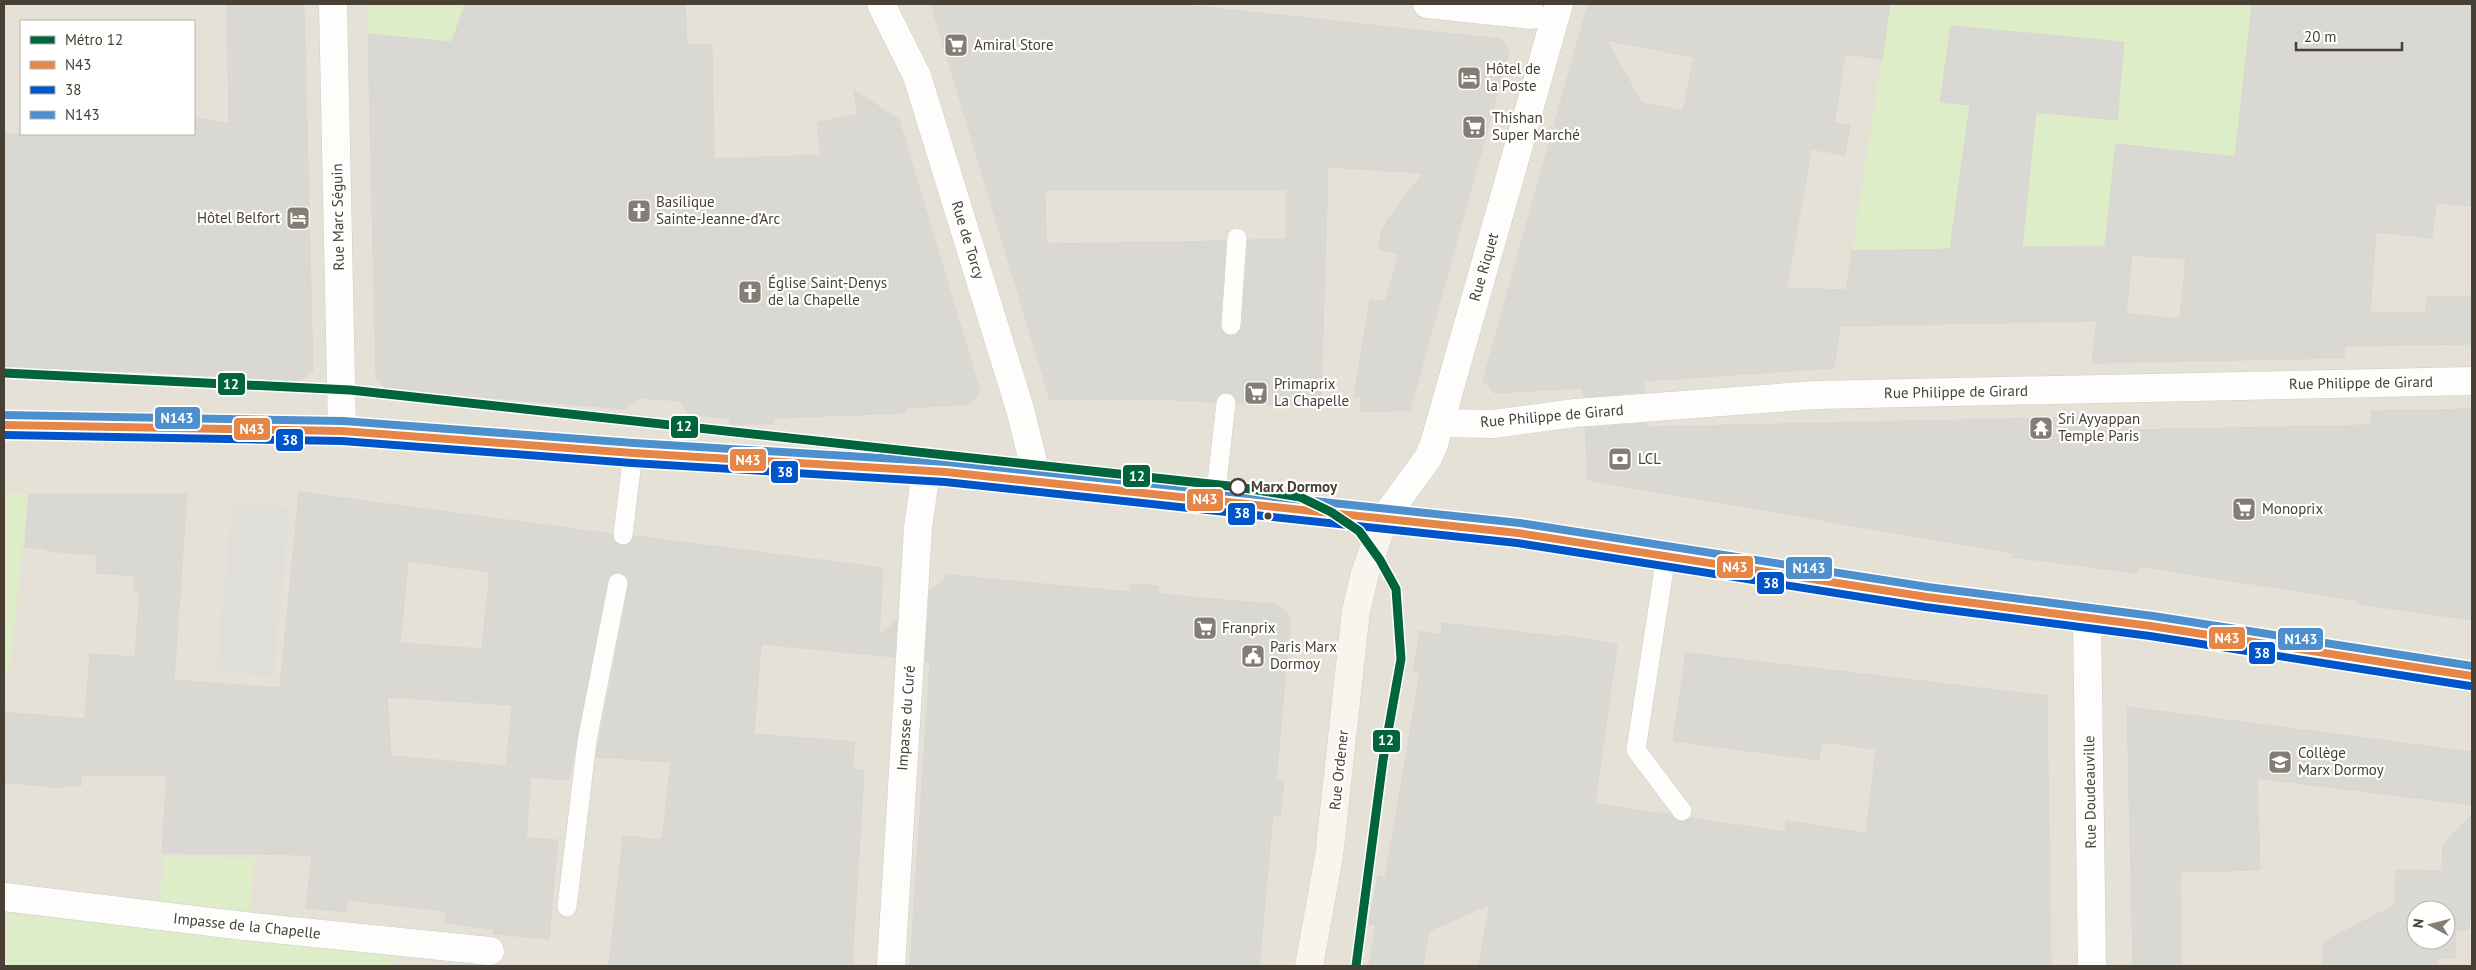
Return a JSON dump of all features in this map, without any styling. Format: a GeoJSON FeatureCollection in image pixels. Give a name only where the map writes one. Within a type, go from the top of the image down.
{"type":"FeatureCollection","features":[{"type":"Feature","properties":{"kind":"main road"},"geometry":{"type":"LineString","coordinates":[[4,425],[342,431],[633,454],[926,470],[1385,517],[1518,533],[1927,597],[2151,626],[2472,676]]}},
{"type":"Feature","properties":{"kind":"main road","name":"Rue Ordener"},"geometry":{"type":"LineString","coordinates":[[1309,966],[1329,856],[1356,611],[1365,573],[1385,517]]}},
{"type":"Feature","properties":{"kind":"street","name":"Rue Marc Séguin"},"geometry":{"type":"LineString","coordinates":[[333,4],[342,431]]}},
{"type":"Feature","properties":{"kind":"street","name":"Rue de Torcy"},"geometry":{"type":"LineString","coordinates":[[881,4],[917,76],[1020,409],[1038,482]]}},
{"type":"Feature","properties":{"kind":"street"},"geometry":{"type":"LineString","coordinates":[[1427,4],[1532,15]]}},
{"type":"Feature","properties":{"kind":"street","name":"Rue Riquet"},"geometry":{"type":"LineString","coordinates":[[1385,517],[1428,458],[1440,423],[1559,4]]}},
{"type":"Feature","properties":{"kind":"street","name":"Rue Philippe de Girard"},"geometry":{"type":"LineString","coordinates":[[1440,423],[1493,424],[1575,413],[1816,396],[2472,380]]}},
{"type":"Feature","properties":{"kind":"street","name":"Impasse du Curé"},"geometry":{"type":"LineString","coordinates":[[891,966],[918,528],[926,470]]}},
{"type":"Feature","properties":{"kind":"street","name":"Rue Doudeauville"},"geometry":{"type":"LineString","coordinates":[[2087,618],[2092,966]]}},
{"type":"Feature","properties":{"kind":"street","name":"Impasse de la Chapelle"},"geometry":{"type":"LineString","coordinates":[[4,897],[244,926],[490,951]]}},
{"type":"Feature","properties":{"kind":"lane"},"geometry":{"type":"LineString","coordinates":[[1232,324],[1237,238]]}},
{"type":"Feature","properties":{"kind":"lane"},"geometry":{"type":"LineString","coordinates":[[1215,500],[1226,403]]}},
{"type":"Feature","properties":{"kind":"lane"},"geometry":{"type":"LineString","coordinates":[[623,535],[633,454]]}},
{"type":"Feature","properties":{"kind":"lane"},"geometry":{"type":"LineString","coordinates":[[1666,556],[1636,750],[1682,811]]}},
{"type":"Feature","properties":{"kind":"lane"},"geometry":{"type":"LineString","coordinates":[[567,907],[587,741],[618,583]]}},
{"type":"Feature","properties":{"kind":"shaded area"},"geometry":{"type":"Polygon","coordinates":[[[4,4],[2472,4],[2472,966],[4,966],[4,4]]]}},
{"type":"Feature","properties":{"kind":"shaded area"},"geometry":{"type":"Polygon","coordinates":[[[233,502],[290,507],[273,676],[216,671],[233,502]]]}},
{"type":"Feature","properties":{"kind":"green space"},"geometry":{"type":"Polygon","coordinates":[[[368,4],[465,4],[452,42],[368,34],[368,4]]]}},
{"type":"Feature","properties":{"kind":"green space"},"geometry":{"type":"Polygon","coordinates":[[[1890,4],[2252,4],[2236,156],[2116,145],[2105,246],[2022,247],[2036,112],[2117,120],[2124,42],[1952,26],[1940,102],[1970,105],[1950,249],[1852,251],[1890,4]]]}},
{"type":"Feature","properties":{"kind":"green space"},"geometry":{"type":"Polygon","coordinates":[[[4,494],[28,494],[10,667],[4,676],[4,494]]]}},
{"type":"Feature","properties":{"kind":"green space"},"geometry":{"type":"Polygon","coordinates":[[[164,856],[254,859],[249,916],[159,908],[164,856]]]}},
{"type":"Feature","properties":{"kind":"green space"},"geometry":{"type":"Polygon","coordinates":[[[4,913],[395,953],[393,966],[4,966],[4,913]]]}},
{"type":"Feature","properties":{"kind":"building"},"geometry":{"type":"Polygon","coordinates":[[[227,4],[304,4],[313,371],[300,381],[148,372],[4,367],[4,134],[195,135],[195,117],[229,124],[227,4]]]}},
{"type":"Feature","properties":{"kind":"building"},"geometry":{"type":"Polygon","coordinates":[[[465,4],[685,5],[687,45],[712,44],[714,159],[821,155],[817,122],[858,115],[854,90],[899,120],[980,391],[971,404],[905,408],[905,413],[773,418],[774,424],[730,424],[730,418],[689,415],[679,401],[640,398],[625,409],[386,389],[376,378],[368,34],[452,42],[465,4]]]}},
{"type":"Feature","properties":{"kind":"building"},"geometry":{"type":"Polygon","coordinates":[[[931,4],[1176,4],[1501,39],[1509,52],[1410,410],[1361,412],[1361,397],[1354,397],[1370,301],[1385,301],[1399,254],[1379,249],[1381,233],[1388,219],[1423,173],[1328,167],[1321,398],[1295,398],[1294,405],[1237,403],[1233,394],[1227,392],[1217,396],[1215,402],[1158,399],[1050,400],[931,4]],[[1045,190],[1046,244],[1226,241],[1220,324],[1221,330],[1230,336],[1236,335],[1242,326],[1248,240],[1286,239],[1286,190],[1045,190]]]}},
{"type":"Feature","properties":{"kind":"building"},"geometry":{"type":"Polygon","coordinates":[[[1588,4],[1890,4],[1882,59],[1845,54],[1834,123],[1850,125],[1845,155],[1811,149],[1787,288],[1846,290],[1852,251],[1950,249],[1970,105],[1940,102],[1951,26],[2124,42],[2117,120],[2036,112],[2022,247],[2105,246],[2116,144],[2235,157],[2252,4],[2472,4],[2472,206],[2436,203],[2432,238],[2376,232],[2370,313],[2426,312],[2427,297],[2472,296],[2472,344],[2345,346],[2344,358],[2092,363],[2097,321],[1840,326],[1834,368],[1644,381],[1644,392],[1584,397],[1583,388],[1494,393],[1483,380],[1588,4]],[[1606,40],[1642,103],[1683,111],[1694,57],[1606,40]],[[2132,255],[2126,314],[2180,319],[2186,259],[2132,255]]]}},
{"type":"Feature","properties":{"kind":"building"},"geometry":{"type":"Polygon","coordinates":[[[2472,409],[2472,620],[2359,604],[2359,601],[2139,566],[2137,573],[2012,557],[2012,553],[1588,480],[1585,428],[1646,423],[1646,427],[2133,416],[2132,430],[2371,425],[2372,411],[2472,409]]]}},
{"type":"Feature","properties":{"kind":"building"},"geometry":{"type":"Polygon","coordinates":[[[299,492],[612,534],[613,540],[621,546],[628,545],[634,536],[883,568],[879,636],[897,620],[894,657],[761,644],[754,734],[855,742],[852,770],[864,771],[852,966],[609,966],[623,836],[662,840],[671,762],[596,757],[629,585],[628,579],[621,572],[614,573],[607,581],[569,780],[531,777],[526,838],[558,840],[549,939],[494,934],[494,929],[445,923],[446,911],[347,900],[346,912],[306,908],[312,855],[162,853],[167,776],[81,775],[81,786],[64,785],[64,788],[4,782],[4,712],[85,719],[90,654],[135,657],[140,591],[134,591],[135,576],[96,573],[97,555],[47,551],[47,549],[25,547],[29,494],[187,494],[174,680],[280,688],[299,492]],[[408,561],[400,643],[482,649],[490,572],[408,561]],[[387,697],[391,756],[506,766],[512,705],[387,697]]]}},
{"type":"Feature","properties":{"kind":"building"},"geometry":{"type":"Polygon","coordinates":[[[948,575],[1130,592],[1131,584],[1158,586],[1157,594],[1273,604],[1286,611],[1290,622],[1276,780],[1284,780],[1280,815],[1273,814],[1259,966],[910,966],[930,662],[925,661],[930,591],[948,575]]]}},
{"type":"Feature","properties":{"kind":"building"},"geometry":{"type":"Polygon","coordinates":[[[1442,623],[1563,637],[1564,635],[1617,645],[1595,804],[1671,815],[1677,821],[1683,822],[1690,818],[1785,832],[1786,821],[1866,833],[1876,749],[1822,742],[1819,760],[1673,741],[1686,653],[2047,696],[2051,966],[1479,966],[1490,904],[1429,931],[1423,966],[1369,966],[1376,925],[1369,924],[1378,876],[1385,878],[1420,673],[1413,671],[1420,631],[1441,635],[1442,623]]]}},
{"type":"Feature","properties":{"kind":"building"},"geometry":{"type":"Polygon","coordinates":[[[2127,707],[2472,752],[2472,805],[2257,778],[2260,870],[2180,872],[2181,966],[2133,966],[2127,707]]]}},
{"type":"Feature","properties":{"kind":"building"},"geometry":{"type":"Polygon","coordinates":[[[2472,815],[2472,910],[2470,910],[2469,930],[2456,930],[2456,900],[2406,900],[2406,950],[2455,950],[2455,958],[2437,958],[2437,966],[2323,966],[2323,942],[2395,905],[2396,870],[2442,871],[2443,845],[2472,815]]]}},
{"type":"Feature","properties":{"kind":"metro line","name":"12"},"geometry":{"type":"LineString","coordinates":[[4,373],[350,390],[1238,487],[1300,497],[1331,512],[1359,531],[1380,560],[1396,589],[1401,659],[1383,760],[1356,966]]}},
{"type":"Feature","properties":{"kind":"transit line","name":"N143"},"geometry":{"type":"LineString","coordinates":[[4,415],[343,421],[634,443],[947,462],[1520,523],[1928,587],[2153,616],[2472,666]]}},
{"type":"Feature","properties":{"kind":"transit line","name":"N43"},"geometry":{"type":"LineString","coordinates":[[4,425],[342,431],[633,453],[946,472],[1518,533],[1927,597],[2151,626],[2472,676]]}},
{"type":"Feature","properties":{"kind":"transit line","name":"38"},"geometry":{"type":"LineString","coordinates":[[4,435],[342,441],[632,463],[945,482],[1517,543],[1925,607],[2150,636],[2470,686]]}},
{"type":"Feature","properties":{"kind":"place","name":"Amiral Store"},"geometry":{"type":"Point","coordinates":[956,45]}},
{"type":"Feature","properties":{"kind":"place","name":"Hôtel de la Poste"},"geometry":{"type":"Point","coordinates":[1469,78]}},
{"type":"Feature","properties":{"kind":"place","name":"Thishan Super Marché"},"geometry":{"type":"Point","coordinates":[1474,127]}},
{"type":"Feature","properties":{"kind":"place","name":"Basilique Sainte-Jeanne-d’Arc"},"geometry":{"type":"Point","coordinates":[639,211]}},
{"type":"Feature","properties":{"kind":"place","name":"Hôtel Belfort"},"geometry":{"type":"Point","coordinates":[298,218]}},
{"type":"Feature","properties":{"kind":"place","name":"Église Saint-Denys de la Chapelle"},"geometry":{"type":"Point","coordinates":[750,292]}},
{"type":"Feature","properties":{"kind":"place","name":"Primaprix La Chapelle"},"geometry":{"type":"Point","coordinates":[1256,393]}},
{"type":"Feature","properties":{"kind":"place","name":"Sri Ayyappan Temple Paris"},"geometry":{"type":"Point","coordinates":[2041,428]}},
{"type":"Feature","properties":{"kind":"place","name":"LCL"},"geometry":{"type":"Point","coordinates":[1620,459]}},
{"type":"Feature","properties":{"kind":"place","name":"Marx Dormoy"},"geometry":{"type":"Point","coordinates":[1238,487]}},
{"type":"Feature","properties":{"kind":"place","name":"Monoprix"},"geometry":{"type":"Point","coordinates":[2244,509]}},
{"type":"Feature","properties":{"kind":"place","name":"Franprix"},"geometry":{"type":"Point","coordinates":[1205,628]}},
{"type":"Feature","properties":{"kind":"place","name":"Paris Marx Dormoy"},"geometry":{"type":"Point","coordinates":[1253,656]}},
{"type":"Feature","properties":{"kind":"place","name":"Collège Marx Dormoy"},"geometry":{"type":"Point","coordinates":[2280,762]}}]}
